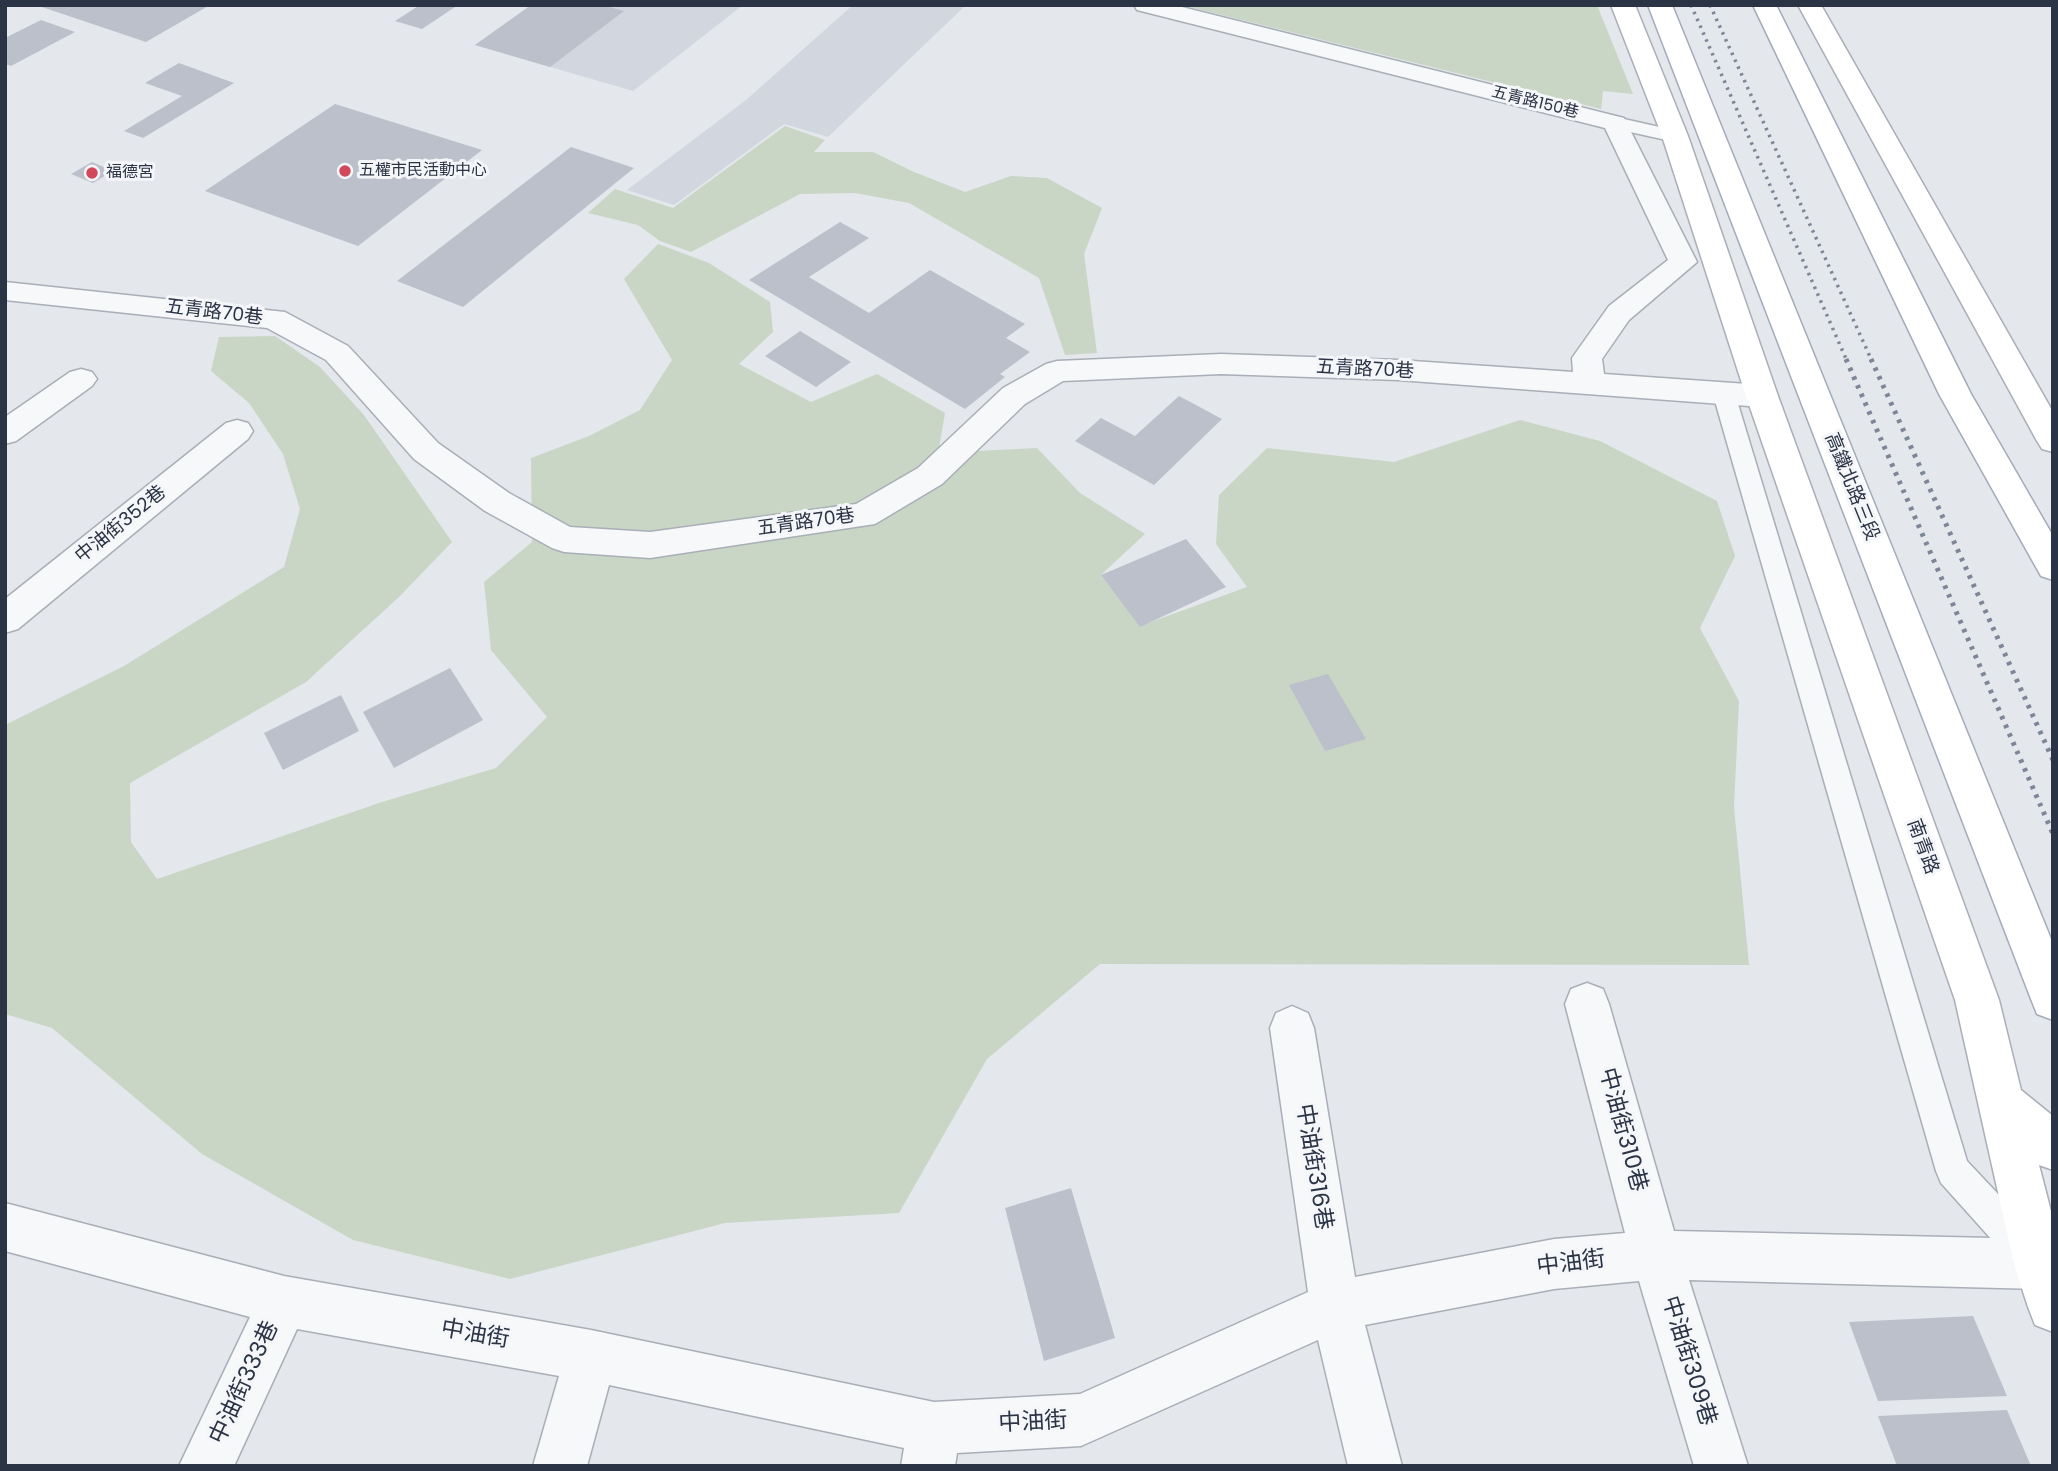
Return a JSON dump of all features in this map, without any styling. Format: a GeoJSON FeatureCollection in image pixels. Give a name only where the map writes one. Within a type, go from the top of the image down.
{"type":"FeatureCollection","features":[{"type":"Feature","properties":{"kind":"main road"},"geometry":{"type":"LineString","coordinates":[[1623,5],[1675,136],[1743,395]]}},
{"type":"Feature","properties":{"kind":"main road","name":"高鐵北路三段"},"geometry":{"type":"LineString","coordinates":[[1660,5],[2047,984]]}},
{"type":"Feature","properties":{"kind":"main road"},"geometry":{"type":"LineString","coordinates":[[1764,5],[1955,394],[2053,566]]}},
{"type":"Feature","properties":{"kind":"main road"},"geometry":{"type":"LineString","coordinates":[[1809,5],[2053,441]]}},
{"type":"Feature","properties":{"kind":"main road","name":"南青路"},"geometry":{"type":"LineString","coordinates":[[1743,395],[1977,1000],[2048,1277]]}},
{"type":"Feature","properties":{"kind":"main road"},"geometry":{"type":"LineString","coordinates":[[2004,1106],[2053,1147]]}},
{"type":"Feature","properties":{"kind":"street","name":"五青路150巷"},"geometry":{"type":"LineString","coordinates":[[1145,5],[1615,123]]}},
{"type":"Feature","properties":{"kind":"street"},"geometry":{"type":"LineString","coordinates":[[1589,384],[1587,358],[1619,313],[1683,262],[1615,123]]}},
{"type":"Feature","properties":{"kind":"street","name":"五青路70巷"},"geometry":{"type":"LineString","coordinates":[[5,291],[274,320],[337,354],[426,451],[497,502],[564,539],[650,545],[863,515],[930,476],[1014,396],[1057,371],[1221,364],[1398,370],[1743,395]]}},
{"type":"Feature","properties":{"kind":"street"},"geometry":{"type":"LineString","coordinates":[[5,433],[81,379]]}},
{"type":"Feature","properties":{"kind":"street","name":"中油街352巷"},"geometry":{"type":"LineString","coordinates":[[5,619],[237,431]]}},
{"type":"Feature","properties":{"kind":"street","name":"中油街310巷"},"geometry":{"type":"LineString","coordinates":[[1587,1004],[1656,1255]]}},
{"type":"Feature","properties":{"kind":"street","name":"中油街316巷"},"geometry":{"type":"LineString","coordinates":[[1292,1028],[1335,1306],[1375,1466]]}},
{"type":"Feature","properties":{"kind":"street","name":"中油街"},"geometry":{"type":"LineString","coordinates":[[5,1227],[284,1301],[591,1356],[931,1447],[1080,1420],[1335,1306],[1554,1264],[1656,1255],[2048,1277]]}},
{"type":"Feature","properties":{"kind":"street","name":"中油街309巷"},"geometry":{"type":"LineString","coordinates":[[1656,1255],[1721,1466]]}},
{"type":"Feature","properties":{"kind":"street","name":"中油街333巷"},"geometry":{"type":"LineString","coordinates":[[206,1466],[284,1301]]}},
{"type":"Feature","properties":{"kind":"street"},"geometry":{"type":"LineString","coordinates":[[560,1466],[591,1356]]}},
{"type":"Feature","properties":{"kind":"lane"},"geometry":{"type":"LineString","coordinates":[[1615,123],[1675,136]]}},
{"type":"Feature","properties":{"kind":"lane"},"geometry":{"type":"LineString","coordinates":[[1743,395],[1953,1171],[2048,1277]]}},
{"type":"Feature","properties":{"kind":"shaded area"},"geometry":{"type":"Polygon","coordinates":[[[532,5],[743,5],[633,91],[475,45],[532,5]]]}},
{"type":"Feature","properties":{"kind":"shaded area"},"geometry":{"type":"Polygon","coordinates":[[[853,5],[966,5],[828,137],[784,124],[674,205],[627,190],[746,100],[853,5]]]}},
{"type":"Feature","properties":{"kind":"green space"},"geometry":{"type":"Polygon","coordinates":[[[1182,5],[1597,5],[1633,94],[1603,91],[1601,109],[1182,5]]]}},
{"type":"Feature","properties":{"kind":"green space"},"geometry":{"type":"Polygon","coordinates":[[[785,126],[825,140],[814,152],[873,152],[965,192],[1011,176],[1047,178],[1102,208],[1084,254],[1097,353],[1065,355],[1039,278],[909,203],[855,193],[800,194],[691,252],[660,241],[638,225],[588,213],[615,189],[673,208],[785,126]]]}},
{"type":"Feature","properties":{"kind":"green space"},"geometry":{"type":"Polygon","coordinates":[[[658,244],[709,263],[770,302],[773,332],[739,364],[811,402],[877,374],[945,413],[938,453],[1037,448],[1080,493],[1145,534],[1101,575],[1140,626],[1247,587],[1216,544],[1219,495],[1267,448],[1394,462],[1520,420],[1600,441],[1717,501],[1735,556],[1700,628],[1739,701],[1734,807],[1749,965],[1100,964],[987,1059],[899,1213],[725,1223],[510,1279],[353,1240],[202,1154],[52,1028],[5,1014],[5,725],[124,666],[284,567],[300,509],[283,454],[249,403],[211,371],[219,337],[275,336],[320,367],[364,415],[452,542],[399,597],[306,682],[130,783],[131,842],[157,879],[382,802],[496,768],[547,717],[491,650],[484,582],[532,542],[531,458],[589,436],[640,410],[672,360],[624,279],[658,244]]]}},
{"type":"Feature","properties":{"kind":"building"},"geometry":{"type":"Polygon","coordinates":[[[36,5],[210,5],[146,42],[36,5]]]}},
{"type":"Feature","properties":{"kind":"building"},"geometry":{"type":"Polygon","coordinates":[[[420,5],[458,5],[422,29],[395,21],[420,5]]]}},
{"type":"Feature","properties":{"kind":"building"},"geometry":{"type":"Polygon","coordinates":[[[531,5],[602,5],[624,11],[550,67],[475,45],[531,5]]]}},
{"type":"Feature","properties":{"kind":"building"},"geometry":{"type":"Polygon","coordinates":[[[41,20],[75,32],[11,66],[5,64],[5,38],[41,20]]]}},
{"type":"Feature","properties":{"kind":"building"},"geometry":{"type":"Polygon","coordinates":[[[179,63],[234,83],[143,138],[124,131],[182,96],[145,83],[179,63]]]}},
{"type":"Feature","properties":{"kind":"building","name":"五權市民活動中心"},"geometry":{"type":"Polygon","coordinates":[[[335,104],[482,150],[358,246],[205,191],[335,104]]]}},
{"type":"Feature","properties":{"kind":"building"},"geometry":{"type":"Polygon","coordinates":[[[571,147],[634,168],[463,307],[397,281],[571,147]]]}},
{"type":"Feature","properties":{"kind":"building","name":"福德宮"},"geometry":{"type":"Polygon","coordinates":[[[92,162],[113,171],[93,183],[71,174],[92,162]]]}},
{"type":"Feature","properties":{"kind":"building"},"geometry":{"type":"Polygon","coordinates":[[[840,222],[869,238],[809,277],[869,313],[930,270],[1025,324],[1006,338],[1030,352],[1000,374],[1005,377],[965,409],[749,280],[840,222]]]}},
{"type":"Feature","properties":{"kind":"building"},"geometry":{"type":"Polygon","coordinates":[[[800,331],[851,362],[816,387],[765,356],[800,331]]]}},
{"type":"Feature","properties":{"kind":"building"},"geometry":{"type":"Polygon","coordinates":[[[1179,396],[1222,419],[1154,485],[1075,441],[1101,418],[1135,436],[1179,396]]]}},
{"type":"Feature","properties":{"kind":"building"},"geometry":{"type":"Polygon","coordinates":[[[1186,539],[1226,587],[1140,627],[1101,575],[1186,539]]]}},
{"type":"Feature","properties":{"kind":"building"},"geometry":{"type":"Polygon","coordinates":[[[450,668],[483,720],[394,768],[363,712],[450,668]]]}},
{"type":"Feature","properties":{"kind":"building"},"geometry":{"type":"Polygon","coordinates":[[[1328,674],[1366,739],[1325,751],[1289,685],[1328,674]]]}},
{"type":"Feature","properties":{"kind":"building"},"geometry":{"type":"Polygon","coordinates":[[[341,695],[359,731],[283,770],[264,733],[341,695]]]}},
{"type":"Feature","properties":{"kind":"building"},"geometry":{"type":"Polygon","coordinates":[[[1071,1188],[1115,1338],[1044,1361],[1005,1208],[1071,1188]]]}},
{"type":"Feature","properties":{"kind":"building"},"geometry":{"type":"Polygon","coordinates":[[[1973,1316],[2007,1396],[1878,1401],[1849,1322],[1973,1316]]]}},
{"type":"Feature","properties":{"kind":"building"},"geometry":{"type":"Polygon","coordinates":[[[2007,1410],[2031,1466],[1897,1466],[1878,1416],[2007,1410]]]}},
{"type":"Feature","properties":{"kind":"railway"},"geometry":{"type":"LineString","coordinates":[[1691,5],[1847,361]]}},
{"type":"Feature","properties":{"kind":"railway"},"geometry":{"type":"LineString","coordinates":[[1710,5],[1872,361]]}},
{"type":"Feature","properties":{"kind":"railway"},"geometry":{"type":"LineString","coordinates":[[1846,359],[2053,834]]}},
{"type":"Feature","properties":{"kind":"railway"},"geometry":{"type":"LineString","coordinates":[[1871,359],[2053,760]]}},
{"type":"Feature","properties":{"kind":"place","name":"五權市民活動中心"},"geometry":{"type":"Point","coordinates":[345,171]}},
{"type":"Feature","properties":{"kind":"place","name":"福德宮"},"geometry":{"type":"Point","coordinates":[92,173]}}]}
